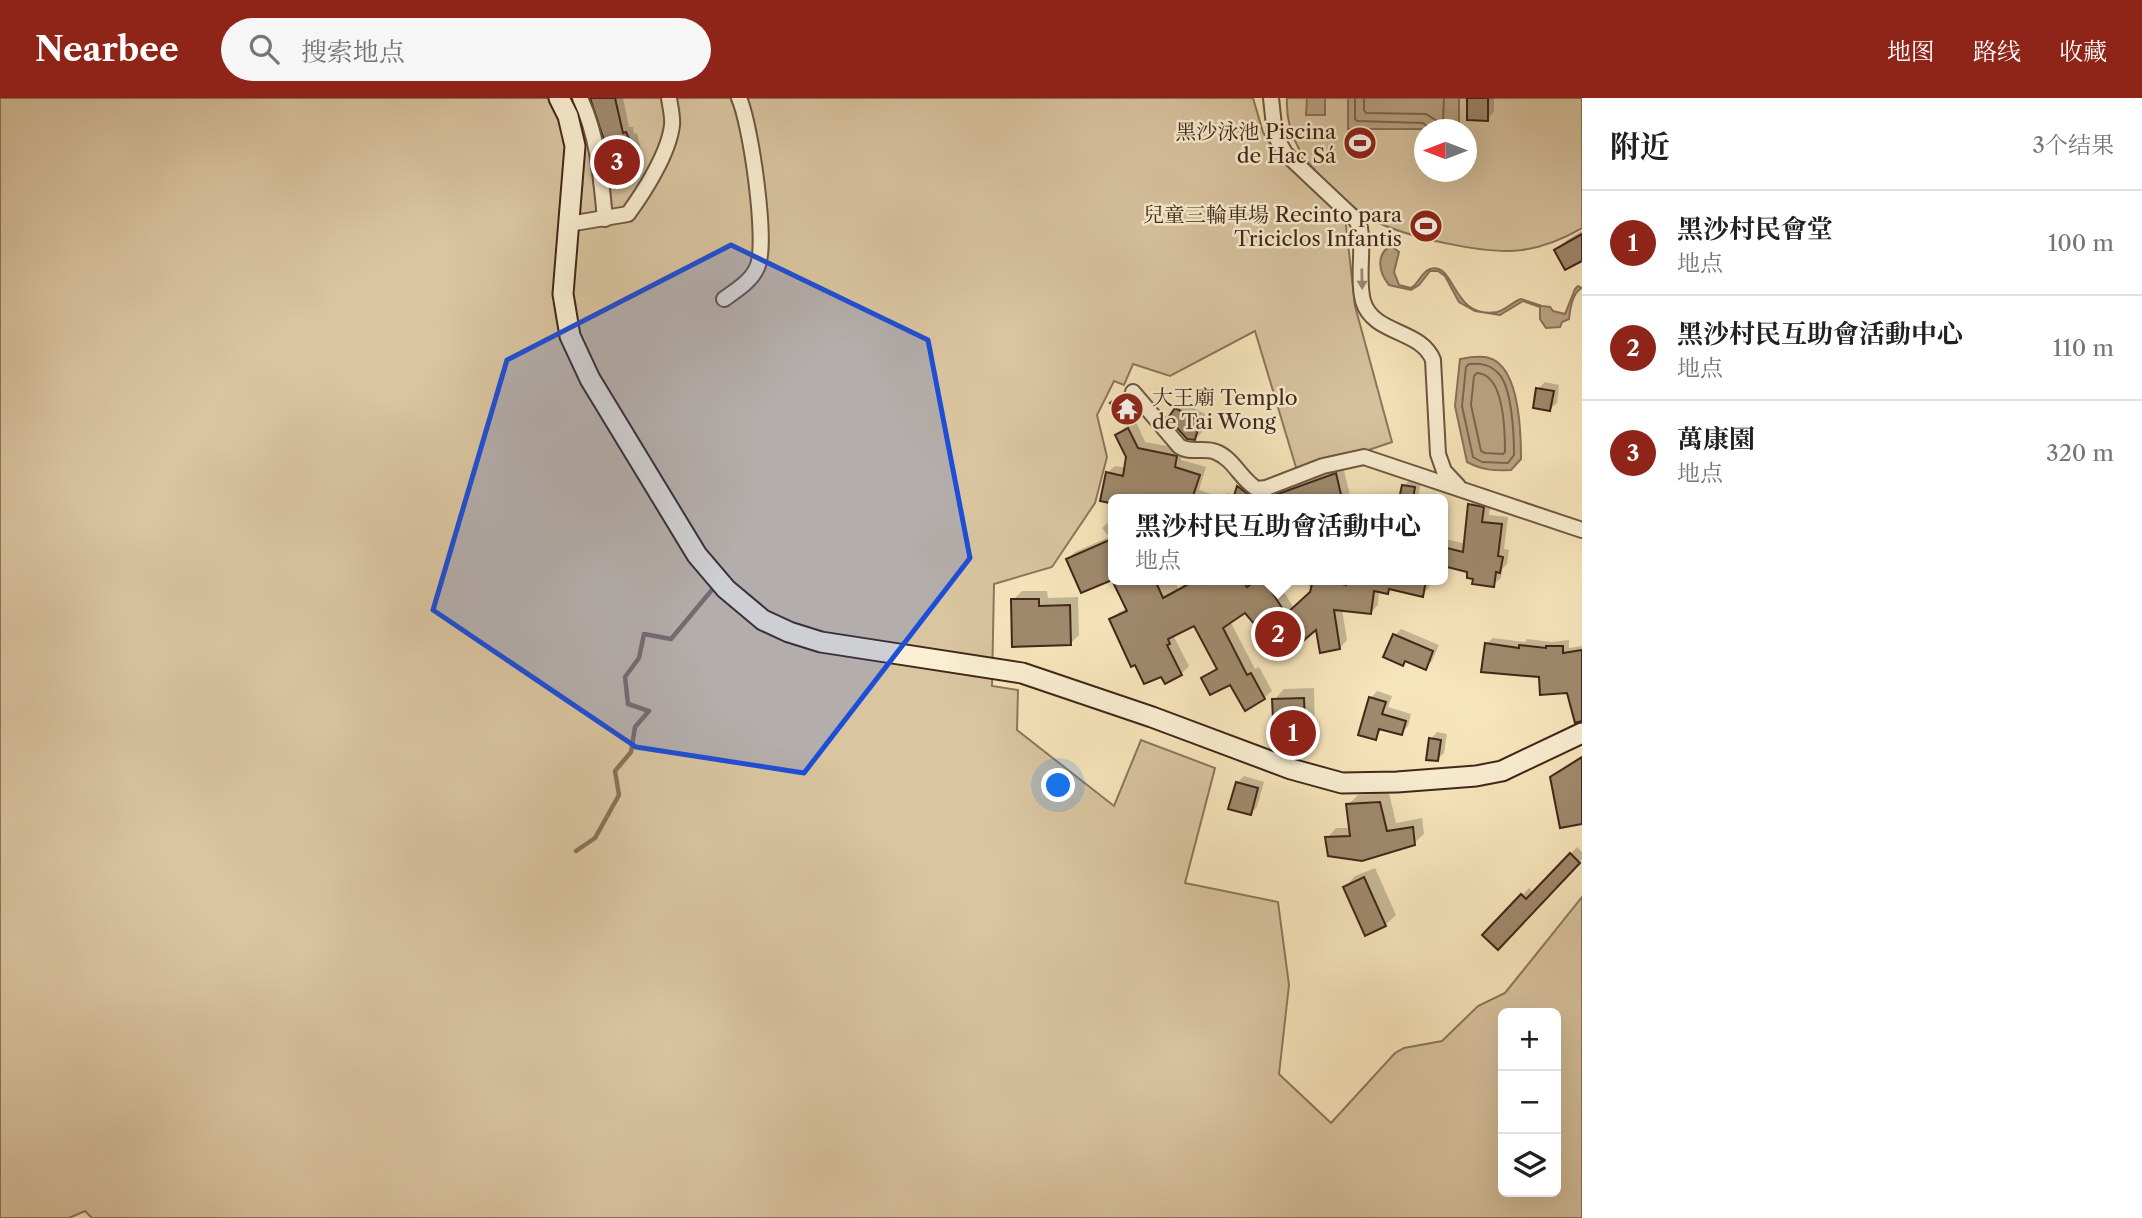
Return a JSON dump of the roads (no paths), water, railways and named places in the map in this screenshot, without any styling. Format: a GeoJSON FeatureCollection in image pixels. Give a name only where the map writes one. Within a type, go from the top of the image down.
{"type":"FeatureCollection","features":[{"type":"Feature","properties":{"kind":"main road"},"geometry":{"type":"LineString","coordinates":[[559,98],[568,116],[575,146],[563,294],[570,336],[579,358],[697,555],[726,589],[763,620],[821,642],[1022,673],[1292,769],[1342,783],[1397,782],[1476,776],[1502,771],[1582,733]]}},
{"type":"Feature","properties":{"kind":"street"},"geometry":{"type":"LineString","coordinates":[[580,98],[595,140],[605,219]]}},
{"type":"Feature","properties":{"kind":"street"},"geometry":{"type":"LineString","coordinates":[[569,223],[628,214],[648,187],[672,126],[669,98]]}},
{"type":"Feature","properties":{"kind":"street"},"geometry":{"type":"LineString","coordinates":[[724,299],[755,273],[762,248],[752,145],[747,115],[739,98]]}},
{"type":"Feature","properties":{"kind":"street"},"geometry":{"type":"LineString","coordinates":[[1271,98],[1275,135],[1284,153],[1356,220],[1360,228],[1363,301],[1370,313],[1380,323],[1419,342],[1430,352],[1433,360],[1438,454],[1444,471],[1462,490]]}},
{"type":"Feature","properties":{"kind":"street"},"geometry":{"type":"LineString","coordinates":[[1133,392],[1179,446],[1184,449],[1216,452],[1229,460],[1243,479],[1257,489],[1340,461],[1364,457],[1582,530]]}},
{"type":"Feature","properties":{"kind":"water"},"geometry":{"type":"Polygon","coordinates":[[[1307,98],[1325,98],[1325,115],[1306,115],[1307,98]]]}},
{"type":"Feature","properties":{"kind":"water"},"geometry":{"type":"Polygon","coordinates":[[[1348,98],[1459,98],[1459,119],[1414,119],[1414,129],[1348,129],[1348,98]]]}},
{"type":"Feature","properties":{"kind":"water"},"geometry":{"type":"Polygon","coordinates":[[[1391,246],[1399,252],[1394,272],[1399,285],[1411,288],[1427,271],[1438,269],[1445,273],[1462,300],[1471,308],[1482,312],[1475,311],[1459,302],[1445,276],[1438,271],[1430,271],[1419,285],[1411,290],[1389,285],[1380,264],[1386,249],[1391,246]]]}},
{"type":"Feature","properties":{"kind":"water"},"geometry":{"type":"Polygon","coordinates":[[[1578,286],[1582,288],[1574,297],[1569,319],[1562,322],[1560,327],[1546,328],[1540,319],[1540,307],[1523,301],[1500,315],[1482,312],[1500,311],[1521,299],[1565,314],[1575,289],[1578,286]]]}},
{"type":"Feature","properties":{"kind":"water"},"geometry":{"type":"Polygon","coordinates":[[[1487,357],[1499,364],[1513,387],[1519,418],[1521,459],[1511,470],[1488,469],[1467,462],[1455,406],[1460,359],[1487,357]]]}},
{"type":"Feature","properties":{"kind":"waterway"},"geometry":{"type":"LineString","coordinates":[[576,851],[595,838],[619,795],[615,771],[631,752],[635,727],[649,711],[628,704],[625,677],[639,658],[644,634],[671,639],[716,585]]}},
{"type":"Feature","properties":{"kind":"place","name":"黑沙泳池 Piscina de Hac Sá"},"geometry":{"type":"Point","coordinates":[1360,143]}},
{"type":"Feature","properties":{"kind":"place","name":"萬康園"},"geometry":{"type":"Point","coordinates":[617,162]}},
{"type":"Feature","properties":{"kind":"place","name":"兒童三輪車場 Recinto para Triciclos Infantis"},"geometry":{"type":"Point","coordinates":[1426,226]}},
{"type":"Feature","properties":{"kind":"place","name":"大王廟 Templo de Tai Wong"},"geometry":{"type":"Point","coordinates":[1127,409]}},
{"type":"Feature","properties":{"kind":"place","name":"黑沙村民互助會活動中心"},"geometry":{"type":"Point","coordinates":[1278,634]}},
{"type":"Feature","properties":{"kind":"place","name":"黑沙村民會堂"},"geometry":{"type":"Point","coordinates":[1293,733]}}]}
